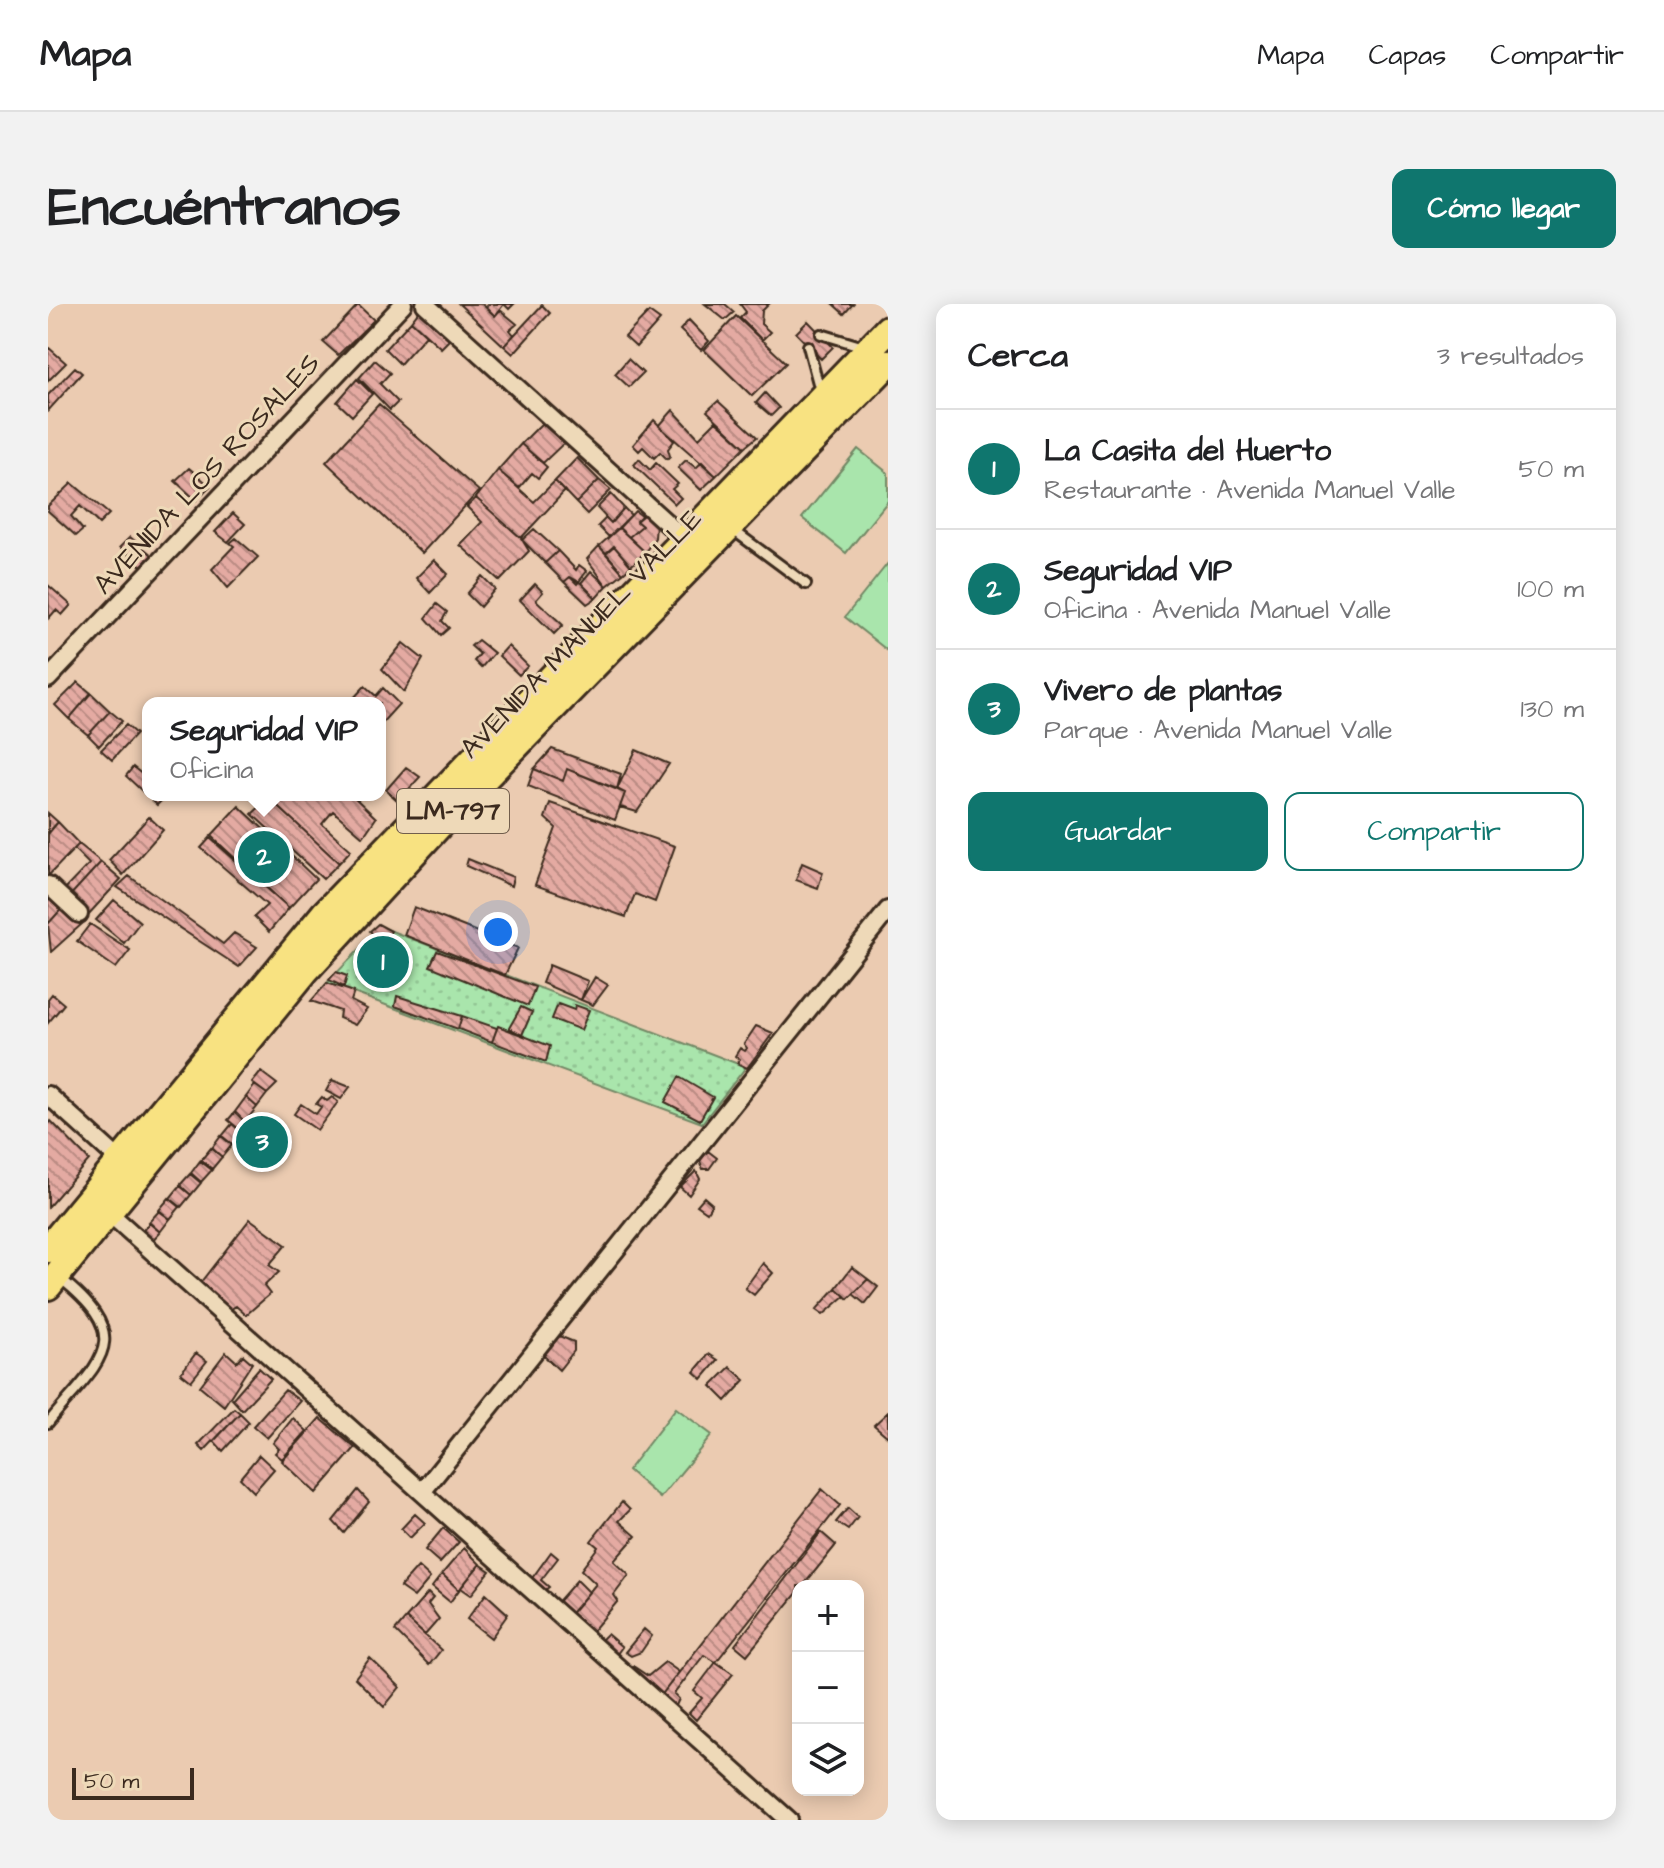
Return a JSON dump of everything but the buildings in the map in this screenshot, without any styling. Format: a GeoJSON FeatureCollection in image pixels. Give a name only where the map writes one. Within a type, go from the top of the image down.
{"type":"FeatureCollection","features":[{"type":"Feature","properties":{"kind":"main road","name":"AVENIDA MANUEL VALLE"},"geometry":{"type":"LineString","coordinates":[[693,547],[729,527],[878,356],[888,329]]}},
{"type":"Feature","properties":{"kind":"main road","name":"AVENIDA MANUEL VALLE"},"geometry":{"type":"LineString","coordinates":[[48,1249],[129,1169],[325,913],[693,547],[822,398],[878,356]]}},
{"type":"Feature","properties":{"kind":"main road","name":"AVENIDA MANUEL VALLE"},"geometry":{"type":"LineString","coordinates":[[52,1281],[108,1212],[129,1169]]}},
{"type":"Feature","properties":{"kind":"street","name":"AVENIDA LOS ROSALES"},"geometry":{"type":"LineString","coordinates":[[48,679],[403,304]]}},
{"type":"Feature","properties":{"kind":"street"},"geometry":{"type":"LineString","coordinates":[[425,304],[693,547]]}},
{"type":"Feature","properties":{"kind":"street"},"geometry":{"type":"LineString","coordinates":[[48,885],[79,914]]}},
{"type":"Feature","properties":{"kind":"street"},"geometry":{"type":"LineString","coordinates":[[422,1492],[888,910]]}},
{"type":"Feature","properties":{"kind":"street"},"geometry":{"type":"LineString","coordinates":[[48,1095],[129,1169]]}},
{"type":"Feature","properties":{"kind":"street"},"geometry":{"type":"LineString","coordinates":[[108,1212],[789,1820]]}},
{"type":"Feature","properties":{"kind":"lane"},"geometry":{"type":"LineString","coordinates":[[821,334],[878,356]]}},
{"type":"Feature","properties":{"kind":"lane"},"geometry":{"type":"LineString","coordinates":[[808,346],[822,398]]}},
{"type":"Feature","properties":{"kind":"lane"},"geometry":{"type":"LineString","coordinates":[[729,527],[806,584]]}},
{"type":"Feature","properties":{"kind":"lane"},"geometry":{"type":"LineString","coordinates":[[48,1423],[104,1353],[107,1336],[103,1321],[52,1281]]}},
{"type":"Feature","properties":{"kind":"green space"},"geometry":{"type":"Polygon","coordinates":[[[858,449],[888,473],[888,501],[846,553],[802,518],[858,449]]]}},
{"type":"Feature","properties":{"kind":"green space"},"geometry":{"type":"Polygon","coordinates":[[[888,563],[888,651],[845,617],[888,563]]]}},
{"type":"Feature","properties":{"kind":"green space"},"geometry":{"type":"Polygon","coordinates":[[[381,927],[746,1067],[702,1123],[327,983],[381,927]]]}},
{"type":"Feature","properties":{"kind":"green space"},"geometry":{"type":"Polygon","coordinates":[[[676,1408],[712,1435],[660,1498],[628,1470],[676,1408]]]}},
{"type":"Feature","properties":{"kind":"place","name":"Seguridad VIP"},"geometry":{"type":"Point","coordinates":[264,857]}},
{"type":"Feature","properties":{"kind":"place","name":"La Casita del Huerto"},"geometry":{"type":"Point","coordinates":[383,962]}},
{"type":"Feature","properties":{"kind":"place","name":"Vivero de plantas"},"geometry":{"type":"Point","coordinates":[262,1142]}}]}
